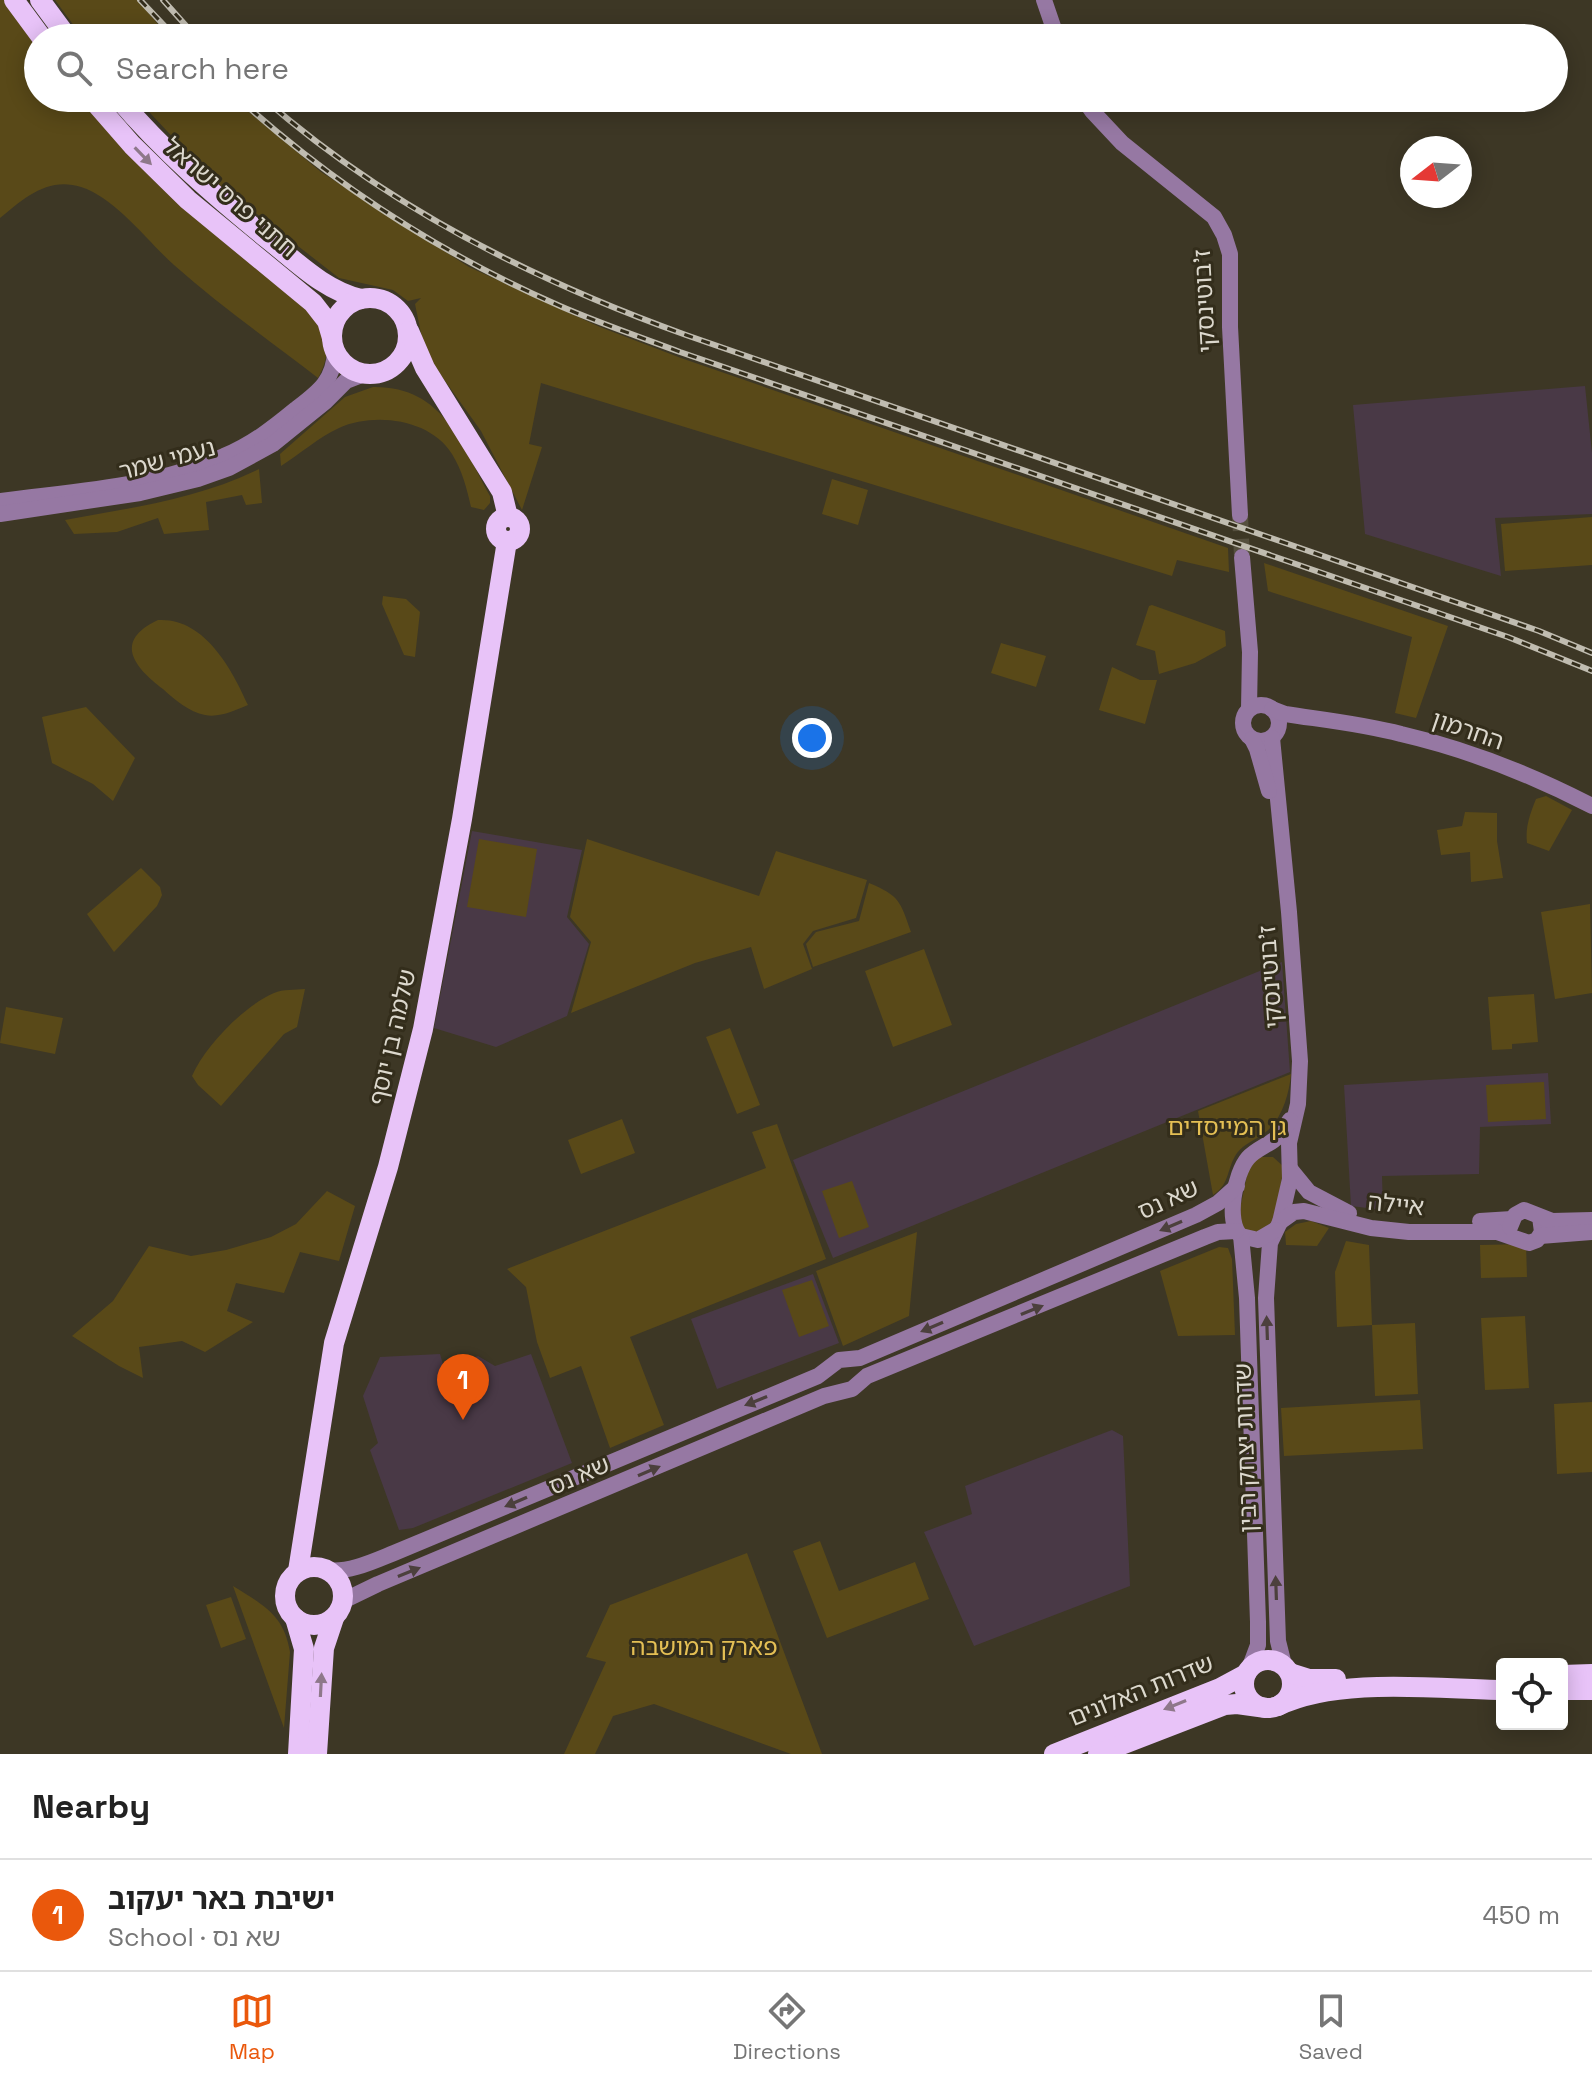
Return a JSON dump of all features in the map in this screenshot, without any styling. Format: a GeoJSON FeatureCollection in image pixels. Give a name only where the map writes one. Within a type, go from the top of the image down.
{"type":"FeatureCollection","features":[{"type":"Feature","properties":{"kind":"main road"},"geometry":{"type":"LineString","coordinates":[[14,0],[32,24]]}},
{"type":"Feature","properties":{"kind":"main road"},"geometry":{"type":"LineString","coordinates":[[40,0],[58,24]]}},
{"type":"Feature","properties":{"kind":"main road","name":"חתני פרס ישראל"},"geometry":{"type":"LineString","coordinates":[[104,112],[179,191],[313,303],[327,321],[333,344]]}},
{"type":"Feature","properties":{"kind":"main road","name":"חתני פרס ישראל"},"geometry":{"type":"LineString","coordinates":[[131,112],[175,159],[235,212],[331,289],[361,299]]}},
{"type":"Feature","properties":{"kind":"main road"},"geometry":{"type":"LineString","coordinates":[[361,299],[382,299],[392,304],[400,312],[425,368],[451,408],[440,393],[417,375],[403,371],[364,374],[352,370],[333,344],[337,318],[343,309],[361,299]]}},
{"type":"Feature","properties":{"kind":"main road"},"geometry":{"type":"LineString","coordinates":[[385,372],[403,356],[408,345],[408,329]]}},
{"type":"Feature","properties":{"kind":"main road","name":"שלמה בן יוסף"},"geometry":{"type":"LineString","coordinates":[[298,1571],[334,1343],[388,1167],[423,1029],[462,819],[507,541],[515,539],[520,530],[516,520],[508,517],[502,492],[451,408]]}},
{"type":"Feature","properties":{"kind":"main road"},"geometry":{"type":"LineString","coordinates":[[305,1539],[310,1557],[341,1586],[322,1666],[317,1754]]}},
{"type":"Feature","properties":{"kind":"main road"},"geometry":{"type":"LineString","coordinates":[[298,1754],[304,1649],[295,1618],[287,1609],[284,1593],[290,1579],[298,1571],[313,1567],[325,1569]]}},
{"type":"Feature","properties":{"kind":"main road"},"geometry":{"type":"LineString","coordinates":[[295,1618],[314,1626],[337,1612]]}},
{"type":"Feature","properties":{"kind":"main road"},"geometry":{"type":"LineString","coordinates":[[1496,1677],[1315,1680],[1270,1660],[1262,1661],[1248,1671],[1244,1686],[1249,1699],[1272,1707],[1324,1691],[1406,1688],[1496,1690]]}},
{"type":"Feature","properties":{"kind":"main road"},"geometry":{"type":"LineString","coordinates":[[1272,1707],[1284,1702],[1292,1688],[1287,1669]]}},
{"type":"Feature","properties":{"kind":"main road","name":"שדרות האלונים"},"geometry":{"type":"LineString","coordinates":[[1054,1754],[1220,1688],[1248,1671]]}},
{"type":"Feature","properties":{"kind":"main road"},"geometry":{"type":"LineString","coordinates":[[1568,1675],[1592,1674]]}},
{"type":"Feature","properties":{"kind":"main road"},"geometry":{"type":"LineString","coordinates":[[1568,1690],[1592,1690]]}},
{"type":"Feature","properties":{"kind":"main road","name":"שדרות האלונים"},"geometry":{"type":"LineString","coordinates":[[1098,1754],[1225,1705],[1272,1707]]}},
{"type":"Feature","properties":{"kind":"street"},"geometry":{"type":"LineString","coordinates":[[1044,0],[1052,24]]}},
{"type":"Feature","properties":{"kind":"street","name":"ז'בוטינסקי"},"geometry":{"type":"LineString","coordinates":[[1093,112],[1122,143],[1214,217],[1224,235],[1230,254],[1240,515]]}},
{"type":"Feature","properties":{"kind":"street","name":"נעמי שמר"},"geometry":{"type":"LineString","coordinates":[[0,501],[138,481],[195,467],[224,456],[266,434],[316,393],[335,367],[333,344]]}},
{"type":"Feature","properties":{"kind":"street","name":"נעמי שמר"},"geometry":{"type":"LineString","coordinates":[[0,514],[140,493],[229,468],[273,444],[346,381],[364,374]]}},
{"type":"Feature","properties":{"kind":"street"},"geometry":{"type":"LineString","coordinates":[[1242,557],[1250,652],[1249,709],[1243,724],[1246,734],[1262,741],[1274,735],[1279,723],[1250,652]]}},
{"type":"Feature","properties":{"kind":"street"},"geometry":{"type":"LineString","coordinates":[[1249,709],[1261,704],[1270,707]]}},
{"type":"Feature","properties":{"kind":"street","name":"החרמון"},"geometry":{"type":"LineString","coordinates":[[1270,707],[1285,714],[1401,733],[1466,753],[1544,783],[1592,806]]}},
{"type":"Feature","properties":{"kind":"street","name":"החרמון"},"geometry":{"type":"LineString","coordinates":[[1274,735],[1288,726],[1322,719]]}},
{"type":"Feature","properties":{"kind":"street","name":"ז'בוטינסקי"},"geometry":{"type":"LineString","coordinates":[[1274,735],[1300,1061],[1298,1104],[1289,1143],[1290,1167]]}},
{"type":"Feature","properties":{"kind":"street","name":"ז'בוטינסקי"},"geometry":{"type":"LineString","coordinates":[[1252,739],[1284,846]]}},
{"type":"Feature","properties":{"kind":"street","name":"ז'בוטינסקי"},"geometry":{"type":"LineString","coordinates":[[1237,1186],[1244,1162],[1278,1138],[1298,1104]]}},
{"type":"Feature","properties":{"kind":"street"},"geometry":{"type":"LineString","coordinates":[[1258,1150],[1276,1150],[1290,1167]]}},
{"type":"Feature","properties":{"kind":"street","name":"שדרות יצחק רבין"},"geometry":{"type":"LineString","coordinates":[[1287,1669],[1278,1641],[1266,1298],[1270,1243],[1278,1226],[1290,1167]]}},
{"type":"Feature","properties":{"kind":"street","name":"איילה"},"geometry":{"type":"LineString","coordinates":[[1290,1167],[1309,1192],[1349,1213],[1397,1221],[1512,1227]]}},
{"type":"Feature","properties":{"kind":"street","name":"שדרות יצחק רבין"},"geometry":{"type":"LineString","coordinates":[[1237,1186],[1231,1212],[1238,1234],[1248,1311],[1258,1622],[1258,1645],[1248,1671]]}},
{"type":"Feature","properties":{"kind":"street","name":"שא נס"},"geometry":{"type":"LineString","coordinates":[[850,1360],[1196,1215],[1218,1203],[1237,1186]]}},
{"type":"Feature","properties":{"kind":"street"},"geometry":{"type":"LineString","coordinates":[[1540,1217],[1543,1227],[1540,1236],[1533,1242],[1524,1243],[1512,1227],[1524,1210],[1552,1221],[1592,1220]]}},
{"type":"Feature","properties":{"kind":"street","name":"איילה"},"geometry":{"type":"LineString","coordinates":[[1238,1234],[1258,1240],[1294,1212],[1304,1211],[1347,1223],[1396,1231],[1497,1232],[1512,1227]]}},
{"type":"Feature","properties":{"kind":"street","name":"שא נס"},"geometry":{"type":"LineString","coordinates":[[857,1383],[867,1376],[1205,1237],[1224,1231],[1238,1234]]}},
{"type":"Feature","properties":{"kind":"street"},"geometry":{"type":"LineString","coordinates":[[1540,1236],[1592,1232]]}},
{"type":"Feature","properties":{"kind":"street"},"geometry":{"type":"LineString","coordinates":[[850,1360],[858,1368],[857,1383],[852,1389],[839,1391],[828,1381],[828,1371],[834,1362],[850,1360]]}},
{"type":"Feature","properties":{"kind":"street","name":"שא נס"},"geometry":{"type":"LineString","coordinates":[[325,1569],[335,1571],[394,1553],[828,1371]]}},
{"type":"Feature","properties":{"kind":"street","name":"שא נס"},"geometry":{"type":"LineString","coordinates":[[337,1612],[347,1599],[378,1584],[839,1391]]}},
{"type":"Feature","properties":{"kind":"shaded area"},"geometry":{"type":"Polygon","coordinates":[[[1585,386],[1592,453],[1592,514],[1495,518],[1501,576],[1365,534],[1353,405],[1585,386]]]}},
{"type":"Feature","properties":{"kind":"shaded area"},"geometry":{"type":"Polygon","coordinates":[[[472,831],[582,850],[567,917],[589,944],[567,1016],[496,1047],[434,1028],[472,831]]]}},
{"type":"Feature","properties":{"kind":"shaded area"},"geometry":{"type":"Polygon","coordinates":[[[1282,962],[1290,1072],[833,1258],[793,1160],[1282,962]]]}},
{"type":"Feature","properties":{"kind":"shaded area"},"geometry":{"type":"Polygon","coordinates":[[[1548,1073],[1551,1124],[1480,1127],[1479,1174],[1382,1176],[1383,1210],[1351,1206],[1344,1085],[1548,1073]]]}},
{"type":"Feature","properties":{"kind":"shaded area"},"geometry":{"type":"Polygon","coordinates":[[[813,1274],[839,1343],[717,1389],[691,1319],[813,1274]]]}},
{"type":"Feature","properties":{"kind":"shaded area"},"geometry":{"type":"Polygon","coordinates":[[[440,1354],[444,1368],[478,1356],[495,1366],[531,1354],[572,1463],[413,1528],[399,1530],[370,1450],[378,1443],[363,1396],[380,1357],[440,1354]]]}},
{"type":"Feature","properties":{"kind":"shaded area"},"geometry":{"type":"Polygon","coordinates":[[[1112,1430],[1123,1436],[1130,1586],[974,1646],[924,1532],[972,1514],[965,1486],[1112,1430]]]}},
{"type":"Feature","properties":{"kind":"green space"},"geometry":{"type":"Polygon","coordinates":[[[0,0],[4,0],[24,26],[24,112],[94,112],[142,161],[308,309],[324,332],[327,346],[324,366],[318,378],[191,280],[119,210],[81,187],[69,184],[47,187],[27,197],[0,218],[0,0]]]}},
{"type":"Feature","properties":{"kind":"green space"},"geometry":{"type":"Polygon","coordinates":[[[55,0],[137,0],[158,24],[73,24],[55,0]]]}},
{"type":"Feature","properties":{"kind":"green space"},"geometry":{"type":"Polygon","coordinates":[[[149,112],[249,112],[321,172],[469,267],[600,327],[681,358],[1228,548],[1229,572],[1177,560],[1172,576],[541,383],[529,444],[542,447],[522,510],[481,431],[425,353],[415,304],[421,298],[408,301],[393,290],[339,278],[212,179],[149,112]]]}},
{"type":"Feature","properties":{"kind":"green space"},"geometry":{"type":"Polygon","coordinates":[[[373,387],[397,389],[417,396],[447,421],[490,496],[490,503],[484,510],[471,507],[459,466],[442,442],[416,426],[401,422],[369,420],[339,428],[281,466],[280,454],[345,397],[373,387]]]}},
{"type":"Feature","properties":{"kind":"green space"},"geometry":{"type":"Polygon","coordinates":[[[259,469],[262,503],[246,505],[242,495],[206,502],[209,530],[164,534],[158,518],[117,532],[74,534],[65,520],[188,495],[259,469]]]}},
{"type":"Feature","properties":{"kind":"green space"},"geometry":{"type":"Polygon","coordinates":[[[832,479],[868,490],[858,525],[822,514],[832,479]]]}},
{"type":"Feature","properties":{"kind":"green space"},"geometry":{"type":"Polygon","coordinates":[[[1592,517],[1592,565],[1505,571],[1501,524],[1592,517]]]}},
{"type":"Feature","properties":{"kind":"green space"},"geometry":{"type":"Polygon","coordinates":[[[1264,563],[1448,626],[1416,718],[1395,713],[1412,637],[1268,591],[1264,563]]]}},
{"type":"Feature","properties":{"kind":"green space"},"geometry":{"type":"Polygon","coordinates":[[[383,596],[406,599],[420,612],[415,657],[404,655],[382,604],[383,596]]]}},
{"type":"Feature","properties":{"kind":"green space"},"geometry":{"type":"Polygon","coordinates":[[[1149,606],[1225,631],[1226,646],[1195,663],[1159,674],[1155,651],[1136,645],[1149,606]]]}},
{"type":"Feature","properties":{"kind":"green space"},"geometry":{"type":"Polygon","coordinates":[[[158,620],[174,621],[202,636],[225,661],[248,705],[222,714],[205,715],[182,705],[153,681],[137,663],[132,645],[144,628],[158,620]]]}},
{"type":"Feature","properties":{"kind":"green space"},"geometry":{"type":"Polygon","coordinates":[[[1001,643],[1046,656],[1036,687],[991,673],[1001,643]]]}},
{"type":"Feature","properties":{"kind":"green space"},"geometry":{"type":"Polygon","coordinates":[[[1112,667],[1140,680],[1157,680],[1145,724],[1099,710],[1112,667]]]}},
{"type":"Feature","properties":{"kind":"green space"},"geometry":{"type":"Polygon","coordinates":[[[86,707],[135,758],[113,801],[93,784],[52,763],[42,717],[86,707]]]}},
{"type":"Feature","properties":{"kind":"green space"},"geometry":{"type":"Polygon","coordinates":[[[1546,796],[1572,810],[1549,851],[1527,843],[1528,821],[1536,799],[1546,796]]]}},
{"type":"Feature","properties":{"kind":"green space"},"geometry":{"type":"Polygon","coordinates":[[[1465,812],[1497,813],[1497,841],[1503,878],[1471,882],[1470,852],[1441,855],[1437,830],[1462,826],[1465,812]]]}},
{"type":"Feature","properties":{"kind":"green space"},"geometry":{"type":"Polygon","coordinates":[[[479,839],[537,849],[526,917],[467,907],[479,839]]]}},
{"type":"Feature","properties":{"kind":"green space"},"geometry":{"type":"Polygon","coordinates":[[[587,839],[759,896],[776,851],[867,880],[856,918],[813,931],[803,944],[812,969],[764,989],[751,947],[695,963],[571,1013],[591,942],[570,917],[587,839]]]}},
{"type":"Feature","properties":{"kind":"green space"},"geometry":{"type":"Polygon","coordinates":[[[141,868],[160,887],[162,895],[157,906],[114,952],[87,914],[141,868]]]}},
{"type":"Feature","properties":{"kind":"green space"},"geometry":{"type":"Polygon","coordinates":[[[869,883],[898,901],[911,932],[813,967],[806,944],[816,932],[859,921],[869,883]]]}},
{"type":"Feature","properties":{"kind":"green space"},"geometry":{"type":"Polygon","coordinates":[[[1590,904],[1592,993],[1555,999],[1541,912],[1590,904]]]}},
{"type":"Feature","properties":{"kind":"green space"},"geometry":{"type":"Polygon","coordinates":[[[924,949],[952,1025],[893,1047],[865,971],[924,949]]]}},
{"type":"Feature","properties":{"kind":"green space"},"geometry":{"type":"Polygon","coordinates":[[[305,989],[297,1027],[284,1034],[221,1106],[192,1076],[206,1052],[238,1017],[262,999],[281,991],[305,989]]]}},
{"type":"Feature","properties":{"kind":"green space"},"geometry":{"type":"Polygon","coordinates":[[[1534,994],[1538,1042],[1512,1044],[1512,1049],[1492,1050],[1488,997],[1534,994]]]}},
{"type":"Feature","properties":{"kind":"green space"},"geometry":{"type":"Polygon","coordinates":[[[6,1007],[63,1018],[55,1054],[0,1043],[6,1007]]]}},
{"type":"Feature","properties":{"kind":"green space"},"geometry":{"type":"Polygon","coordinates":[[[730,1028],[760,1105],[737,1114],[706,1037],[730,1028]]]}},
{"type":"Feature","properties":{"kind":"green space","name":"גן המייסדים"},"geometry":{"type":"Polygon","coordinates":[[[1291,1074],[1279,1116],[1269,1130],[1237,1153],[1226,1181],[1213,1195],[1198,1111],[1291,1074]]]}},
{"type":"Feature","properties":{"kind":"green space"},"geometry":{"type":"Polygon","coordinates":[[[1544,1082],[1546,1119],[1488,1122],[1486,1085],[1544,1082]]]}},
{"type":"Feature","properties":{"kind":"green space"},"geometry":{"type":"Polygon","coordinates":[[[622,1119],[635,1153],[581,1174],[568,1140],[622,1119]]]}},
{"type":"Feature","properties":{"kind":"green space"},"geometry":{"type":"Polygon","coordinates":[[[777,1124],[826,1259],[630,1337],[664,1425],[610,1448],[581,1366],[550,1378],[537,1342],[526,1287],[507,1269],[766,1168],[752,1132],[777,1124]]]}},
{"type":"Feature","properties":{"kind":"green space"},"geometry":{"type":"Polygon","coordinates":[[[1259,1157],[1273,1157],[1284,1167],[1274,1221],[1251,1236],[1237,1223],[1249,1166],[1259,1157]]]}},
{"type":"Feature","properties":{"kind":"green space"},"geometry":{"type":"Polygon","coordinates":[[[852,1181],[869,1227],[839,1238],[822,1191],[852,1181]]]}},
{"type":"Feature","properties":{"kind":"green space"},"geometry":{"type":"Polygon","coordinates":[[[327,1191],[355,1206],[339,1261],[300,1252],[284,1293],[236,1283],[227,1311],[253,1322],[205,1352],[182,1341],[139,1347],[143,1378],[72,1336],[113,1301],[149,1246],[191,1256],[271,1237],[296,1224],[327,1191]]]}},
{"type":"Feature","properties":{"kind":"green space"},"geometry":{"type":"Polygon","coordinates":[[[1311,1221],[1329,1228],[1317,1246],[1286,1245],[1285,1232],[1296,1224],[1311,1221]]]}},
{"type":"Feature","properties":{"kind":"green space"},"geometry":{"type":"Polygon","coordinates":[[[917,1232],[909,1316],[843,1346],[816,1271],[917,1232]]]}},
{"type":"Feature","properties":{"kind":"green space"},"geometry":{"type":"Polygon","coordinates":[[[1346,1241],[1369,1245],[1372,1325],[1337,1327],[1335,1272],[1346,1241]]]}},
{"type":"Feature","properties":{"kind":"green space"},"geometry":{"type":"Polygon","coordinates":[[[1526,1244],[1527,1277],[1481,1278],[1480,1245],[1526,1244]]]}},
{"type":"Feature","properties":{"kind":"green space"},"geometry":{"type":"Polygon","coordinates":[[[1219,1247],[1228,1248],[1232,1259],[1235,1335],[1178,1336],[1160,1271],[1219,1247]]]}},
{"type":"Feature","properties":{"kind":"green space"},"geometry":{"type":"Polygon","coordinates":[[[812,1280],[829,1326],[799,1337],[782,1290],[812,1280]]]}},
{"type":"Feature","properties":{"kind":"green space"},"geometry":{"type":"Polygon","coordinates":[[[1525,1316],[1529,1388],[1485,1390],[1481,1318],[1525,1316]]]}},
{"type":"Feature","properties":{"kind":"green space"},"geometry":{"type":"Polygon","coordinates":[[[1415,1323],[1418,1394],[1375,1396],[1372,1325],[1415,1323]]]}},
{"type":"Feature","properties":{"kind":"green space"},"geometry":{"type":"Polygon","coordinates":[[[1420,1400],[1423,1449],[1284,1456],[1281,1408],[1420,1400]]]}},
{"type":"Feature","properties":{"kind":"green space"},"geometry":{"type":"Polygon","coordinates":[[[1592,1402],[1592,1472],[1557,1474],[1554,1404],[1592,1402]]]}},
{"type":"Feature","properties":{"kind":"green space"},"geometry":{"type":"Polygon","coordinates":[[[820,1541],[839,1591],[915,1562],[929,1599],[827,1638],[793,1551],[820,1541]]]}},
{"type":"Feature","properties":{"kind":"green space","name":"פארק המושבה"},"geometry":{"type":"Polygon","coordinates":[[[747,1553],[822,1754],[791,1754],[654,1704],[613,1716],[595,1754],[564,1754],[606,1662],[586,1657],[610,1605],[747,1553]]]}},
{"type":"Feature","properties":{"kind":"green space"},"geometry":{"type":"Polygon","coordinates":[[[233,1586],[270,1612],[283,1628],[287,1639],[290,1652],[284,1728],[233,1586]]]}},
{"type":"Feature","properties":{"kind":"green space"},"geometry":{"type":"Polygon","coordinates":[[[231,1597],[246,1639],[221,1648],[206,1605],[231,1597]]]}},
{"type":"Feature","properties":{"kind":"tunnel"},"geometry":{"type":"LineString","coordinates":[[1240,515],[1242,557]]}},
{"type":"Feature","properties":{"kind":"railway"},"geometry":{"type":"LineString","coordinates":[[140,0],[163,24]]}},
{"type":"Feature","properties":{"kind":"railway"},"geometry":{"type":"LineString","coordinates":[[163,0],[184,24]]}},
{"type":"Feature","properties":{"kind":"railway"},"geometry":{"type":"LineString","coordinates":[[254,112],[312,160],[391,215],[474,264],[575,312],[680,352],[1508,637],[1592,671]]}},
{"type":"Feature","properties":{"kind":"railway"},"geometry":{"type":"LineString","coordinates":[[280,112],[359,173],[410,206],[572,290],[686,335],[1539,631],[1592,653]]}},
{"type":"Feature","properties":{"kind":"place","name":"ישיבת באר יעקוב"},"geometry":{"type":"Point","coordinates":[463,1420]}}]}
